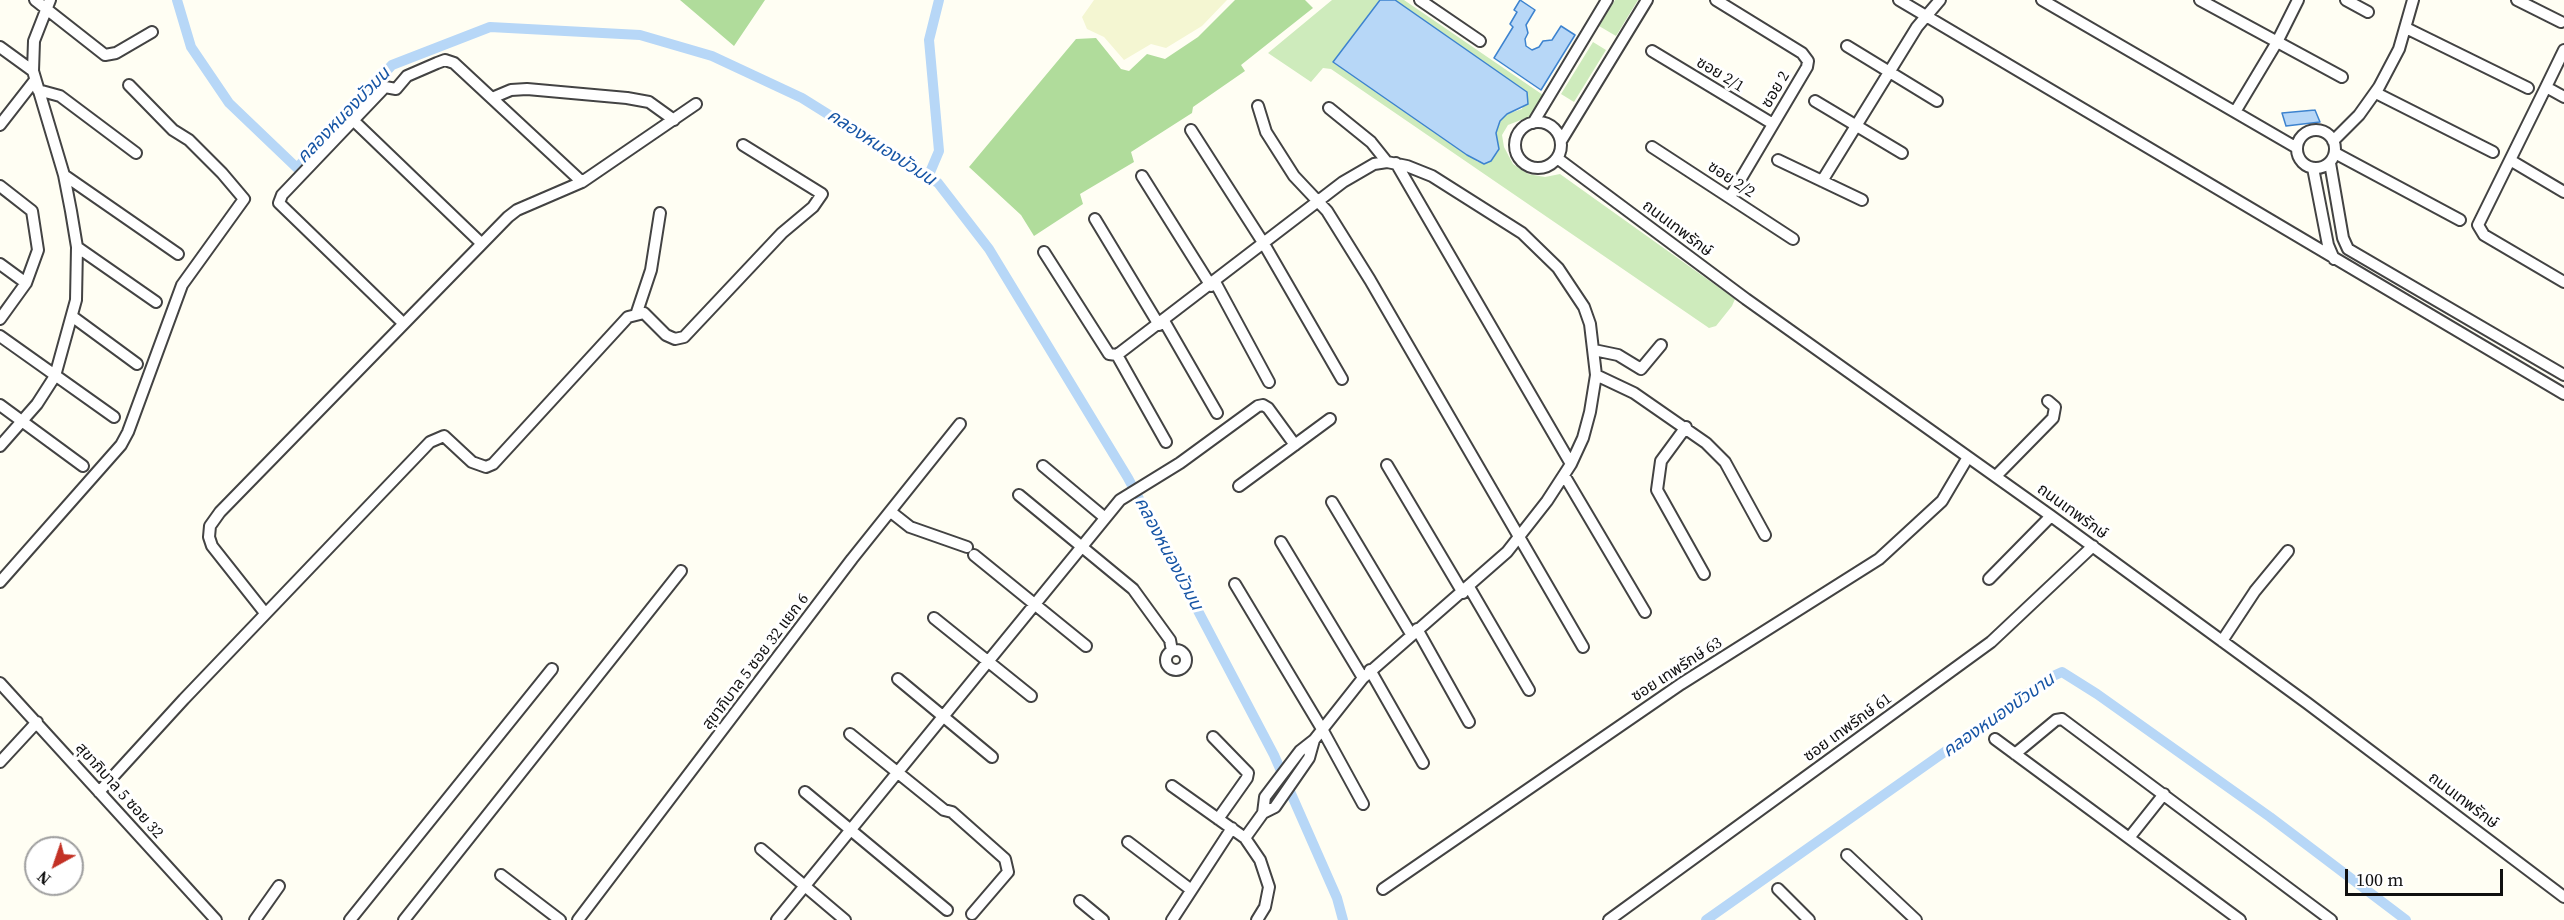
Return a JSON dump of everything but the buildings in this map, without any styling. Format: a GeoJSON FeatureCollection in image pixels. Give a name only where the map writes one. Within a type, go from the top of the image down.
{"type":"FeatureCollection","features":[{"type":"Feature","properties":{"kind":"street"},"geometry":{"type":"LineString","coordinates":[[35,0],[49,5],[105,55],[116,53],[152,32]]}},
{"type":"Feature","properties":{"kind":"street"},"geometry":{"type":"LineString","coordinates":[[1420,0],[1480,41]]}},
{"type":"Feature","properties":{"kind":"street"},"geometry":{"type":"LineString","coordinates":[[1607,0],[1533,123],[1520,130],[1515,144],[1525,164],[1539,168],[1552,163],[1557,158],[1561,141],[1647,0]]}},
{"type":"Feature","properties":{"kind":"street","name":"ซอย 2"},"geometry":{"type":"LineString","coordinates":[[1716,0],[1806,58],[1808,67],[1730,197]]}},
{"type":"Feature","properties":{"kind":"street"},"geometry":{"type":"LineString","coordinates":[[1899,0],[2564,394]]}},
{"type":"Feature","properties":{"kind":"street"},"geometry":{"type":"LineString","coordinates":[[1822,182],[1925,15],[1940,0]]}},
{"type":"Feature","properties":{"kind":"street"},"geometry":{"type":"LineString","coordinates":[[2042,0],[2297,148]]}},
{"type":"Feature","properties":{"kind":"street"},"geometry":{"type":"LineString","coordinates":[[2200,0],[2342,77]]}},
{"type":"Feature","properties":{"kind":"street"},"geometry":{"type":"LineString","coordinates":[[2235,112],[2277,42],[2298,0]]}},
{"type":"Feature","properties":{"kind":"street"},"geometry":{"type":"LineString","coordinates":[[2346,0],[2368,12]]}},
{"type":"Feature","properties":{"kind":"street"},"geometry":{"type":"LineString","coordinates":[[2413,0],[2394,60],[2376,93],[2333,141],[2332,158],[2343,238],[2348,249],[2564,375]]}},
{"type":"Feature","properties":{"kind":"street"},"geometry":{"type":"LineString","coordinates":[[2517,0],[2561,22]]}},
{"type":"Feature","properties":{"kind":"street"},"geometry":{"type":"LineString","coordinates":[[0,446],[22,422],[55,376],[73,317],[78,279],[77,248],[64,175],[35,80],[34,41],[49,5]]}},
{"type":"Feature","properties":{"kind":"street"},"geometry":{"type":"LineString","coordinates":[[2406,28],[2528,88]]}},
{"type":"Feature","properties":{"kind":"street"},"geometry":{"type":"LineString","coordinates":[[1847,46],[1937,101]]}},
{"type":"Feature","properties":{"kind":"street"},"geometry":{"type":"LineString","coordinates":[[0,47],[35,80],[136,153]]}},
{"type":"Feature","properties":{"kind":"street"},"geometry":{"type":"LineString","coordinates":[[2564,50],[2480,219],[2480,230],[2564,282]]}},
{"type":"Feature","properties":{"kind":"street","name":"ซอย 2/1"},"geometry":{"type":"LineString","coordinates":[[1652,51],[1773,124]]}},
{"type":"Feature","properties":{"kind":"street"},"geometry":{"type":"LineString","coordinates":[[403,323],[279,202],[282,195],[385,87],[396,89],[407,76],[445,60],[461,68],[582,182]]}},
{"type":"Feature","properties":{"kind":"street"},"geometry":{"type":"LineString","coordinates":[[0,124],[35,80]]}},
{"type":"Feature","properties":{"kind":"street"},"geometry":{"type":"LineString","coordinates":[[0,582],[121,445],[128,432],[182,285],[244,199],[189,140],[173,130],[129,85]]}},
{"type":"Feature","properties":{"kind":"street"},"geometry":{"type":"LineString","coordinates":[[2546,87],[2564,97]]}},
{"type":"Feature","properties":{"kind":"street"},"geometry":{"type":"LineString","coordinates":[[492,98],[511,90],[526,90],[627,98],[650,102],[674,120]]}},
{"type":"Feature","properties":{"kind":"street"},"geometry":{"type":"LineString","coordinates":[[2376,93],[2493,152]]}},
{"type":"Feature","properties":{"kind":"street"},"geometry":{"type":"LineString","coordinates":[[1815,101],[1902,153]]}},
{"type":"Feature","properties":{"kind":"street"},"geometry":{"type":"LineString","coordinates":[[266,613],[212,546],[209,537],[210,526],[220,512],[481,243],[517,210],[582,182],[696,104]]}},
{"type":"Feature","properties":{"kind":"street"},"geometry":{"type":"LineString","coordinates":[[1258,106],[1266,132],[1294,176],[1327,211],[1370,280],[1518,539],[1583,647]]}},
{"type":"Feature","properties":{"kind":"street"},"geometry":{"type":"LineString","coordinates":[[1329,108],[1371,142],[1392,163],[1571,464]]}},
{"type":"Feature","properties":{"kind":"street"},"geometry":{"type":"LineString","coordinates":[[354,121],[481,243]]}},
{"type":"Feature","properties":{"kind":"street"},"geometry":{"type":"LineString","coordinates":[[1533,123],[1548,124],[1559,134],[1561,141]]}},
{"type":"Feature","properties":{"kind":"street"},"geometry":{"type":"LineString","coordinates":[[1191,130],[1264,244],[1342,379]]}},
{"type":"Feature","properties":{"kind":"street"},"geometry":{"type":"LineString","coordinates":[[2332,158],[2322,168],[2313,168],[2300,160],[2297,148],[2302,137],[2312,131],[2324,132],[2333,141]]}},
{"type":"Feature","properties":{"kind":"street"},"geometry":{"type":"LineString","coordinates":[[637,312],[644,313],[666,335],[675,339],[684,337],[782,233],[813,207],[822,194],[743,145]]}},
{"type":"Feature","properties":{"kind":"street","name":"ซอย 2/2"},"geometry":{"type":"LineString","coordinates":[[1652,147],[1793,239]]}},
{"type":"Feature","properties":{"kind":"street","name":"ถนนเทพรักษ์"},"geometry":{"type":"LineString","coordinates":[[1557,158],[1746,299],[2093,546],[2564,897]]}},
{"type":"Feature","properties":{"kind":"street"},"geometry":{"type":"LineString","coordinates":[[2332,158],[2460,220]]}},
{"type":"Feature","properties":{"kind":"street"},"geometry":{"type":"LineString","coordinates":[[1778,160],[1862,200]]}},
{"type":"Feature","properties":{"kind":"street"},"geometry":{"type":"LineString","coordinates":[[2510,160],[2564,192]]}},
{"type":"Feature","properties":{"kind":"street"},"geometry":{"type":"LineString","coordinates":[[1044,252],[1109,354],[1117,355],[1364,168],[1392,163],[1432,176],[1481,206],[1539,247],[1558,268],[1584,307],[1594,350],[1596,375],[1583,438],[1571,464],[1518,539],[1466,590],[1367,674],[1314,740],[1300,751],[1272,786],[1264,797],[1263,813]]}},
{"type":"Feature","properties":{"kind":"street"},"geometry":{"type":"LineString","coordinates":[[2313,168],[2328,245],[2334,259]]}},
{"type":"Feature","properties":{"kind":"street"},"geometry":{"type":"LineString","coordinates":[[64,175],[178,255]]}},
{"type":"Feature","properties":{"kind":"street"},"geometry":{"type":"LineString","coordinates":[[1142,176],[1213,284],[1269,382]]}},
{"type":"Feature","properties":{"kind":"street"},"geometry":{"type":"LineString","coordinates":[[0,186],[32,211],[38,250],[26,283],[0,319]]}},
{"type":"Feature","properties":{"kind":"street"},"geometry":{"type":"LineString","coordinates":[[99,792],[429,442],[444,436],[479,466],[493,464],[620,324],[637,312],[651,270],[660,213]]}},
{"type":"Feature","properties":{"kind":"street"},"geometry":{"type":"LineString","coordinates":[[1095,219],[1217,412]]}},
{"type":"Feature","properties":{"kind":"street"},"geometry":{"type":"LineString","coordinates":[[77,248],[156,302]]}},
{"type":"Feature","properties":{"kind":"street"},"geometry":{"type":"LineString","coordinates":[[2334,259],[2348,249]]}},
{"type":"Feature","properties":{"kind":"street"},"geometry":{"type":"LineString","coordinates":[[0,264],[26,283]]}},
{"type":"Feature","properties":{"kind":"street"},"geometry":{"type":"LineString","coordinates":[[73,317],[137,364]]}},
{"type":"Feature","properties":{"kind":"street"},"geometry":{"type":"LineString","coordinates":[[0,336],[114,417]]}},
{"type":"Feature","properties":{"kind":"street"},"geometry":{"type":"LineString","coordinates":[[1594,350],[1618,355],[1641,369],[1661,345]]}},
{"type":"Feature","properties":{"kind":"street"},"geometry":{"type":"LineString","coordinates":[[1117,355],[1166,442]]}},
{"type":"Feature","properties":{"kind":"street"},"geometry":{"type":"LineString","coordinates":[[1596,375],[1634,393],[1686,427],[1725,462],[1765,536]]}},
{"type":"Feature","properties":{"kind":"street"},"geometry":{"type":"LineString","coordinates":[[1996,476],[2053,418],[2055,407],[2048,401]]}},
{"type":"Feature","properties":{"kind":"street"},"geometry":{"type":"LineString","coordinates":[[0,405],[83,466]]}},
{"type":"Feature","properties":{"kind":"street"},"geometry":{"type":"LineString","coordinates":[[777,920],[1104,517],[1125,496],[1180,463],[1263,405],[1295,446]]}},
{"type":"Feature","properties":{"kind":"street"},"geometry":{"type":"LineString","coordinates":[[1239,486],[1330,419]]}},
{"type":"Feature","properties":{"kind":"street","name":"สุขาภิบาล 5 ซอย 32 แยก 6"},"geometry":{"type":"LineString","coordinates":[[578,920],[852,559],[960,424]]}},
{"type":"Feature","properties":{"kind":"street"},"geometry":{"type":"LineString","coordinates":[[1686,427],[1661,460],[1657,490],[1704,574]]}},
{"type":"Feature","properties":{"kind":"street","name":"ซอย เทพรักษ์ 63"},"geometry":{"type":"LineString","coordinates":[[1383,889],[1681,684],[1879,559],[1942,501],[1968,457]]}},
{"type":"Feature","properties":{"kind":"street"},"geometry":{"type":"LineString","coordinates":[[1387,465],[1529,690]]}},
{"type":"Feature","properties":{"kind":"street"},"geometry":{"type":"LineString","coordinates":[[1043,466],[1104,517]]}},
{"type":"Feature","properties":{"kind":"street"},"geometry":{"type":"LineString","coordinates":[[1564,475],[1645,612]]}},
{"type":"Feature","properties":{"kind":"street"},"geometry":{"type":"LineString","coordinates":[[1019,495],[1132,589],[1170,640],[1172,651]]}},
{"type":"Feature","properties":{"kind":"street"},"geometry":{"type":"LineString","coordinates":[[1332,502],[1469,722]]}},
{"type":"Feature","properties":{"kind":"street"},"geometry":{"type":"LineString","coordinates":[[891,512],[910,527],[970,551],[1086,646]]}},
{"type":"Feature","properties":{"kind":"street"},"geometry":{"type":"LineString","coordinates":[[1989,579],[2051,516]]}},
{"type":"Feature","properties":{"kind":"street"},"geometry":{"type":"LineString","coordinates":[[1281,542],[1423,763]]}},
{"type":"Feature","properties":{"kind":"street","name":"ซอย เทพรักษ์ 61"},"geometry":{"type":"LineString","coordinates":[[1609,920],[1992,642],[2093,546]]}},
{"type":"Feature","properties":{"kind":"street"},"geometry":{"type":"LineString","coordinates":[[2222,641],[2255,591],[2288,551]]}},
{"type":"Feature","properties":{"kind":"street"},"geometry":{"type":"LineString","coordinates":[[404,920],[681,571]]}},
{"type":"Feature","properties":{"kind":"street"},"geometry":{"type":"LineString","coordinates":[[1235,584],[1322,729],[1363,804]]}},
{"type":"Feature","properties":{"kind":"street"},"geometry":{"type":"LineString","coordinates":[[934,618],[1031,696]]}},
{"type":"Feature","properties":{"kind":"street"},"geometry":{"type":"LineString","coordinates":[[350,920],[552,669]]}},
{"type":"Feature","properties":{"kind":"street"},"geometry":{"type":"LineString","coordinates":[[898,679],[992,757]]}},
{"type":"Feature","properties":{"kind":"street","name":"สุขาภิบาล 5 ซอย 32"},"geometry":{"type":"LineString","coordinates":[[0,683],[216,920]]}},
{"type":"Feature","properties":{"kind":"street"},"geometry":{"type":"LineString","coordinates":[[2015,754],[2056,720],[2062,719],[2164,794],[2318,916],[2331,920]]}},
{"type":"Feature","properties":{"kind":"street"},"geometry":{"type":"LineString","coordinates":[[0,762],[37,722]]}},
{"type":"Feature","properties":{"kind":"street"},"geometry":{"type":"LineString","coordinates":[[850,734],[944,810],[952,812],[1005,859],[1008,872],[972,914]]}},
{"type":"Feature","properties":{"kind":"street"},"geometry":{"type":"LineString","coordinates":[[1213,737],[1248,774],[1218,819]]}},
{"type":"Feature","properties":{"kind":"street"},"geometry":{"type":"LineString","coordinates":[[1245,838],[1263,813],[1275,807],[1298,775],[1309,758],[1314,740]]}},
{"type":"Feature","properties":{"kind":"street"},"geometry":{"type":"LineString","coordinates":[[1995,740],[2240,920]]}},
{"type":"Feature","properties":{"kind":"street"},"geometry":{"type":"LineString","coordinates":[[1172,786],[1245,838],[1260,860],[1269,887],[1265,907],[1257,920]]}},
{"type":"Feature","properties":{"kind":"street"},"geometry":{"type":"LineString","coordinates":[[805,792],[947,910]]}},
{"type":"Feature","properties":{"kind":"street"},"geometry":{"type":"LineString","coordinates":[[2129,838],[2164,794]]}},
{"type":"Feature","properties":{"kind":"street"},"geometry":{"type":"LineString","coordinates":[[1172,920],[1190,889],[1232,828]]}},
{"type":"Feature","properties":{"kind":"street"},"geometry":{"type":"LineString","coordinates":[[1128,842],[1190,889]]}},
{"type":"Feature","properties":{"kind":"street"},"geometry":{"type":"LineString","coordinates":[[761,849],[845,920]]}},
{"type":"Feature","properties":{"kind":"street"},"geometry":{"type":"LineString","coordinates":[[1847,855],[1917,920]]}},
{"type":"Feature","properties":{"kind":"street"},"geometry":{"type":"LineString","coordinates":[[501,875],[560,920]]}},
{"type":"Feature","properties":{"kind":"street"},"geometry":{"type":"LineString","coordinates":[[255,920],[279,886]]}},
{"type":"Feature","properties":{"kind":"street"},"geometry":{"type":"LineString","coordinates":[[1778,889],[1809,920]]}},
{"type":"Feature","properties":{"kind":"street"},"geometry":{"type":"LineString","coordinates":[[1080,901],[1103,920]]}},
{"type":"Feature","properties":{"kind":"green space"},"geometry":{"type":"Polygon","coordinates":[[[680,0],[765,0],[734,46],[680,0]]]}},
{"type":"Feature","properties":{"kind":"green space"},"geometry":{"type":"Polygon","coordinates":[[[1094,0],[1227,0],[1202,26],[1166,48],[1151,44],[1124,60],[1104,37],[1087,29],[1082,17],[1094,0]]]}},
{"type":"Feature","properties":{"kind":"green space"},"geometry":{"type":"Polygon","coordinates":[[[1235,0],[1305,0],[1313,8],[1241,65],[1245,71],[1193,107],[1192,113],[1131,152],[1134,162],[1080,194],[1083,204],[1034,236],[1021,215],[969,167],[1076,39],[1096,38],[1121,69],[1129,71],[1147,54],[1165,59],[1198,37],[1235,0]]]}},
{"type":"Feature","properties":{"kind":"green space"},"geometry":{"type":"Polygon","coordinates":[[[1332,0],[1380,0],[1333,62],[1478,162],[1488,163],[1498,152],[1496,133],[1500,121],[1507,114],[1522,109],[1527,92],[1395,0],[1404,0],[1543,95],[1531,116],[1508,125],[1502,135],[1504,147],[1513,164],[1528,174],[1545,177],[1560,174],[1735,299],[1716,326],[1709,328],[1331,69],[1323,68],[1311,82],[1268,53],[1332,0]]]}},
{"type":"Feature","properties":{"kind":"green space"},"geometry":{"type":"Polygon","coordinates":[[[1615,0],[1638,0],[1616,36],[1599,26],[1615,0]]]}},
{"type":"Feature","properties":{"kind":"green space"},"geometry":{"type":"Polygon","coordinates":[[[1593,42],[1606,50],[1574,102],[1561,94],[1593,42]]]}},
{"type":"Feature","properties":{"kind":"water"},"geometry":{"type":"Polygon","coordinates":[[[1380,0],[1395,0],[1527,92],[1528,104],[1507,114],[1500,121],[1496,133],[1499,149],[1491,161],[1484,164],[1467,155],[1333,62],[1380,0]]]}},
{"type":"Feature","properties":{"kind":"water"},"geometry":{"type":"Polygon","coordinates":[[[1520,0],[1535,10],[1526,25],[1528,33],[1525,39],[1526,46],[1532,50],[1539,47],[1543,41],[1552,40],[1561,26],[1575,35],[1541,90],[1494,58],[1513,27],[1510,24],[1517,12],[1514,10],[1520,0]]]}},
{"type":"Feature","properties":{"kind":"water"},"geometry":{"type":"Polygon","coordinates":[[[2315,110],[2320,122],[2286,126],[2282,113],[2315,110]]]}},
{"type":"Feature","properties":{"kind":"waterway","name":"คลองหนองบัวมน"},"geometry":{"type":"LineString","coordinates":[[177,0],[191,47],[229,103],[297,168],[392,65],[490,27],[640,35],[712,56],[802,98],[938,183],[989,249],[1128,478],[1274,755],[1337,898],[1343,920]]}},
{"type":"Feature","properties":{"kind":"waterway"},"geometry":{"type":"LineString","coordinates":[[928,177],[939,151],[929,40],[939,0]]}},
{"type":"Feature","properties":{"kind":"waterway","name":"คลองหนองบัวบาน"},"geometry":{"type":"LineString","coordinates":[[1706,920],[2051,677],[2062,672],[2097,694],[2270,817],[2406,920]]}}]}
